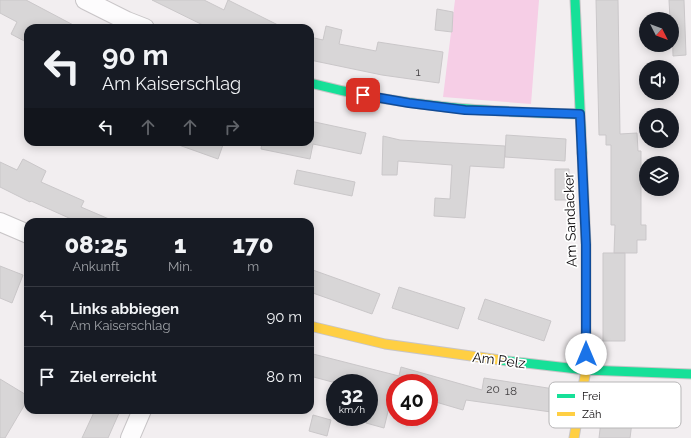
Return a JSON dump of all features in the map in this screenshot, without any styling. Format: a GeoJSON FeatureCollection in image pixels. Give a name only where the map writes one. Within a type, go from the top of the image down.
{"type":"FeatureCollection","features":[{"type":"Feature","properties":{"kind":"street"},"geometry":{"type":"LineString","coordinates":[[85,0],[135,24]]}},
{"type":"Feature","properties":{"kind":"street","name":"Am Sandacker"},"geometry":{"type":"LineString","coordinates":[[575,0],[586,245],[586,370],[584,382]]}},
{"type":"Feature","properties":{"kind":"street"},"geometry":{"type":"LineString","coordinates":[[314,84],[333,90],[409,103],[444,107],[532,113],[580,114]]}},
{"type":"Feature","properties":{"kind":"street"},"geometry":{"type":"LineString","coordinates":[[0,222],[24,232]]}},
{"type":"Feature","properties":{"kind":"street","name":"Am Pelz"},"geometry":{"type":"LineString","coordinates":[[314,327],[385,344],[486,359],[586,370],[691,374]]}},
{"type":"Feature","properties":{"kind":"street"},"geometry":{"type":"LineString","coordinates":[[130,438],[140,414]]}},
{"type":"Feature","properties":{"kind":"street","name":"Am Sandacker"},"geometry":{"type":"LineString","coordinates":[[574,438],[576,428]]}},
{"type":"Feature","properties":{"kind":"shaded area"},"geometry":{"type":"Polygon","coordinates":[[[455,0],[539,0],[531,104],[443,97],[455,0]]]}},
{"type":"Feature","properties":{"kind":"building"},"geometry":{"type":"Polygon","coordinates":[[[0,0],[26,0],[71,24],[24,24],[24,41],[11,34],[17,22],[0,13],[0,0]]]}},
{"type":"Feature","properties":{"kind":"building"},"geometry":{"type":"Polygon","coordinates":[[[152,0],[204,0],[224,10],[228,0],[276,24],[201,24],[152,0]]]}},
{"type":"Feature","properties":{"kind":"building"},"geometry":{"type":"Polygon","coordinates":[[[596,0],[618,0],[620,134],[637,133],[638,151],[641,151],[641,156],[639,156],[639,196],[641,196],[641,225],[646,225],[646,240],[637,240],[637,253],[614,253],[615,225],[611,225],[611,145],[606,145],[606,135],[599,135],[596,0]]]}},
{"type":"Feature","properties":{"kind":"building"},"geometry":{"type":"Polygon","coordinates":[[[669,0],[684,0],[686,55],[673,56],[673,52],[679,52],[679,12],[670,12],[669,0]]]}},
{"type":"Feature","properties":{"kind":"building"},"geometry":{"type":"Polygon","coordinates":[[[437,9],[453,12],[452,32],[435,30],[437,9]]]}},
{"type":"Feature","properties":{"kind":"building"},"geometry":{"type":"Polygon","coordinates":[[[326,26],[342,30],[339,44],[376,51],[378,42],[443,52],[439,83],[382,75],[314,61],[314,38],[323,40],[326,26]]]}},
{"type":"Feature","properties":{"kind":"building"},"geometry":{"type":"Polygon","coordinates":[[[314,122],[366,133],[361,154],[314,144],[314,122]]]}},
{"type":"Feature","properties":{"kind":"building"},"geometry":{"type":"Polygon","coordinates":[[[506,135],[566,139],[565,161],[505,157],[506,135]]]}},
{"type":"Feature","properties":{"kind":"building"},"geometry":{"type":"Polygon","coordinates":[[[383,136],[400,140],[505,146],[504,168],[470,166],[465,218],[434,216],[435,198],[450,199],[452,165],[398,161],[397,175],[382,175],[383,136]]]}},
{"type":"Feature","properties":{"kind":"building"},"geometry":{"type":"Polygon","coordinates":[[[182,146],[223,146],[218,159],[182,146]]]}},
{"type":"Feature","properties":{"kind":"building"},"geometry":{"type":"Polygon","coordinates":[[[261,146],[313,146],[310,159],[261,149],[261,146]]]}},
{"type":"Feature","properties":{"kind":"building"},"geometry":{"type":"Polygon","coordinates":[[[23,159],[46,171],[41,182],[84,201],[81,207],[107,218],[69,218],[31,201],[30,202],[0,187],[0,162],[17,170],[23,159]]]}},
{"type":"Feature","properties":{"kind":"building"},"geometry":{"type":"Polygon","coordinates":[[[555,169],[569,169],[569,200],[555,200],[555,169]]]}},
{"type":"Feature","properties":{"kind":"building"},"geometry":{"type":"Polygon","coordinates":[[[297,170],[355,182],[352,196],[294,184],[297,170]]]}},
{"type":"Feature","properties":{"kind":"building"},"geometry":{"type":"Polygon","coordinates":[[[603,253],[625,253],[625,341],[603,341],[603,253]]]}},
{"type":"Feature","properties":{"kind":"building"},"geometry":{"type":"Polygon","coordinates":[[[0,266],[23,275],[12,303],[0,298],[0,266]]]}},
{"type":"Feature","properties":{"kind":"building"},"geometry":{"type":"Polygon","coordinates":[[[314,270],[380,294],[372,314],[314,293],[314,270]]]}},
{"type":"Feature","properties":{"kind":"building"},"geometry":{"type":"Polygon","coordinates":[[[399,287],[465,308],[458,329],[392,308],[399,287]]]}},
{"type":"Feature","properties":{"kind":"building"},"geometry":{"type":"Polygon","coordinates":[[[485,299],[551,321],[544,341],[478,319],[485,299]]]}},
{"type":"Feature","properties":{"kind":"building"},"geometry":{"type":"Polygon","coordinates":[[[314,354],[391,374],[386,374],[386,420],[384,428],[377,426],[378,374],[326,374],[326,380],[314,377],[314,354]]]}},
{"type":"Feature","properties":{"kind":"building"},"geometry":{"type":"Polygon","coordinates":[[[401,367],[426,374],[399,374],[401,367]]]}},
{"type":"Feature","properties":{"kind":"building"},"geometry":{"type":"Polygon","coordinates":[[[438,378],[482,390],[484,378],[549,388],[549,412],[466,400],[463,410],[438,403],[438,378]]]}},
{"type":"Feature","properties":{"kind":"building"},"geometry":{"type":"Polygon","coordinates":[[[0,379],[24,394],[24,406],[5,438],[0,438],[0,379]]]}},
{"type":"Feature","properties":{"kind":"building"},"geometry":{"type":"Polygon","coordinates":[[[93,414],[119,414],[108,438],[82,438],[93,414]]]}},
{"type":"Feature","properties":{"kind":"building"},"geometry":{"type":"Polygon","coordinates":[[[313,415],[326,419],[326,426],[330,426],[327,436],[309,431],[313,415]]]}},
{"type":"Feature","properties":{"kind":"building"},"geometry":{"type":"Polygon","coordinates":[[[600,428],[631,428],[630,438],[599,438],[600,428]]]}},
{"type":"Feature","properties":{"kind":"traffic: fast"},"geometry":{"type":"LineString","coordinates":[[575,0],[582,153]]}},
{"type":"Feature","properties":{"kind":"traffic: fast"},"geometry":{"type":"LineString","coordinates":[[314,84],[377,98],[444,107],[511,112],[580,114]]}},
{"type":"Feature","properties":{"kind":"traffic: fast"},"geometry":{"type":"LineString","coordinates":[[500,360],[586,370],[691,374]]}},
{"type":"Feature","properties":{"kind":"traffic: slow"},"geometry":{"type":"LineString","coordinates":[[582,153],[586,245],[586,370],[584,382]]}},
{"type":"Feature","properties":{"kind":"traffic: slow"},"geometry":{"type":"LineString","coordinates":[[314,327],[385,344],[500,360]]}},
{"type":"Feature","properties":{"kind":"traffic: slow"},"geometry":{"type":"LineString","coordinates":[[574,438],[576,428]]}},
{"type":"Feature","properties":{"kind":"route"},"geometry":{"type":"LineString","coordinates":[[363,95],[409,103],[465,110],[580,114],[586,245],[586,354]]}}]}
